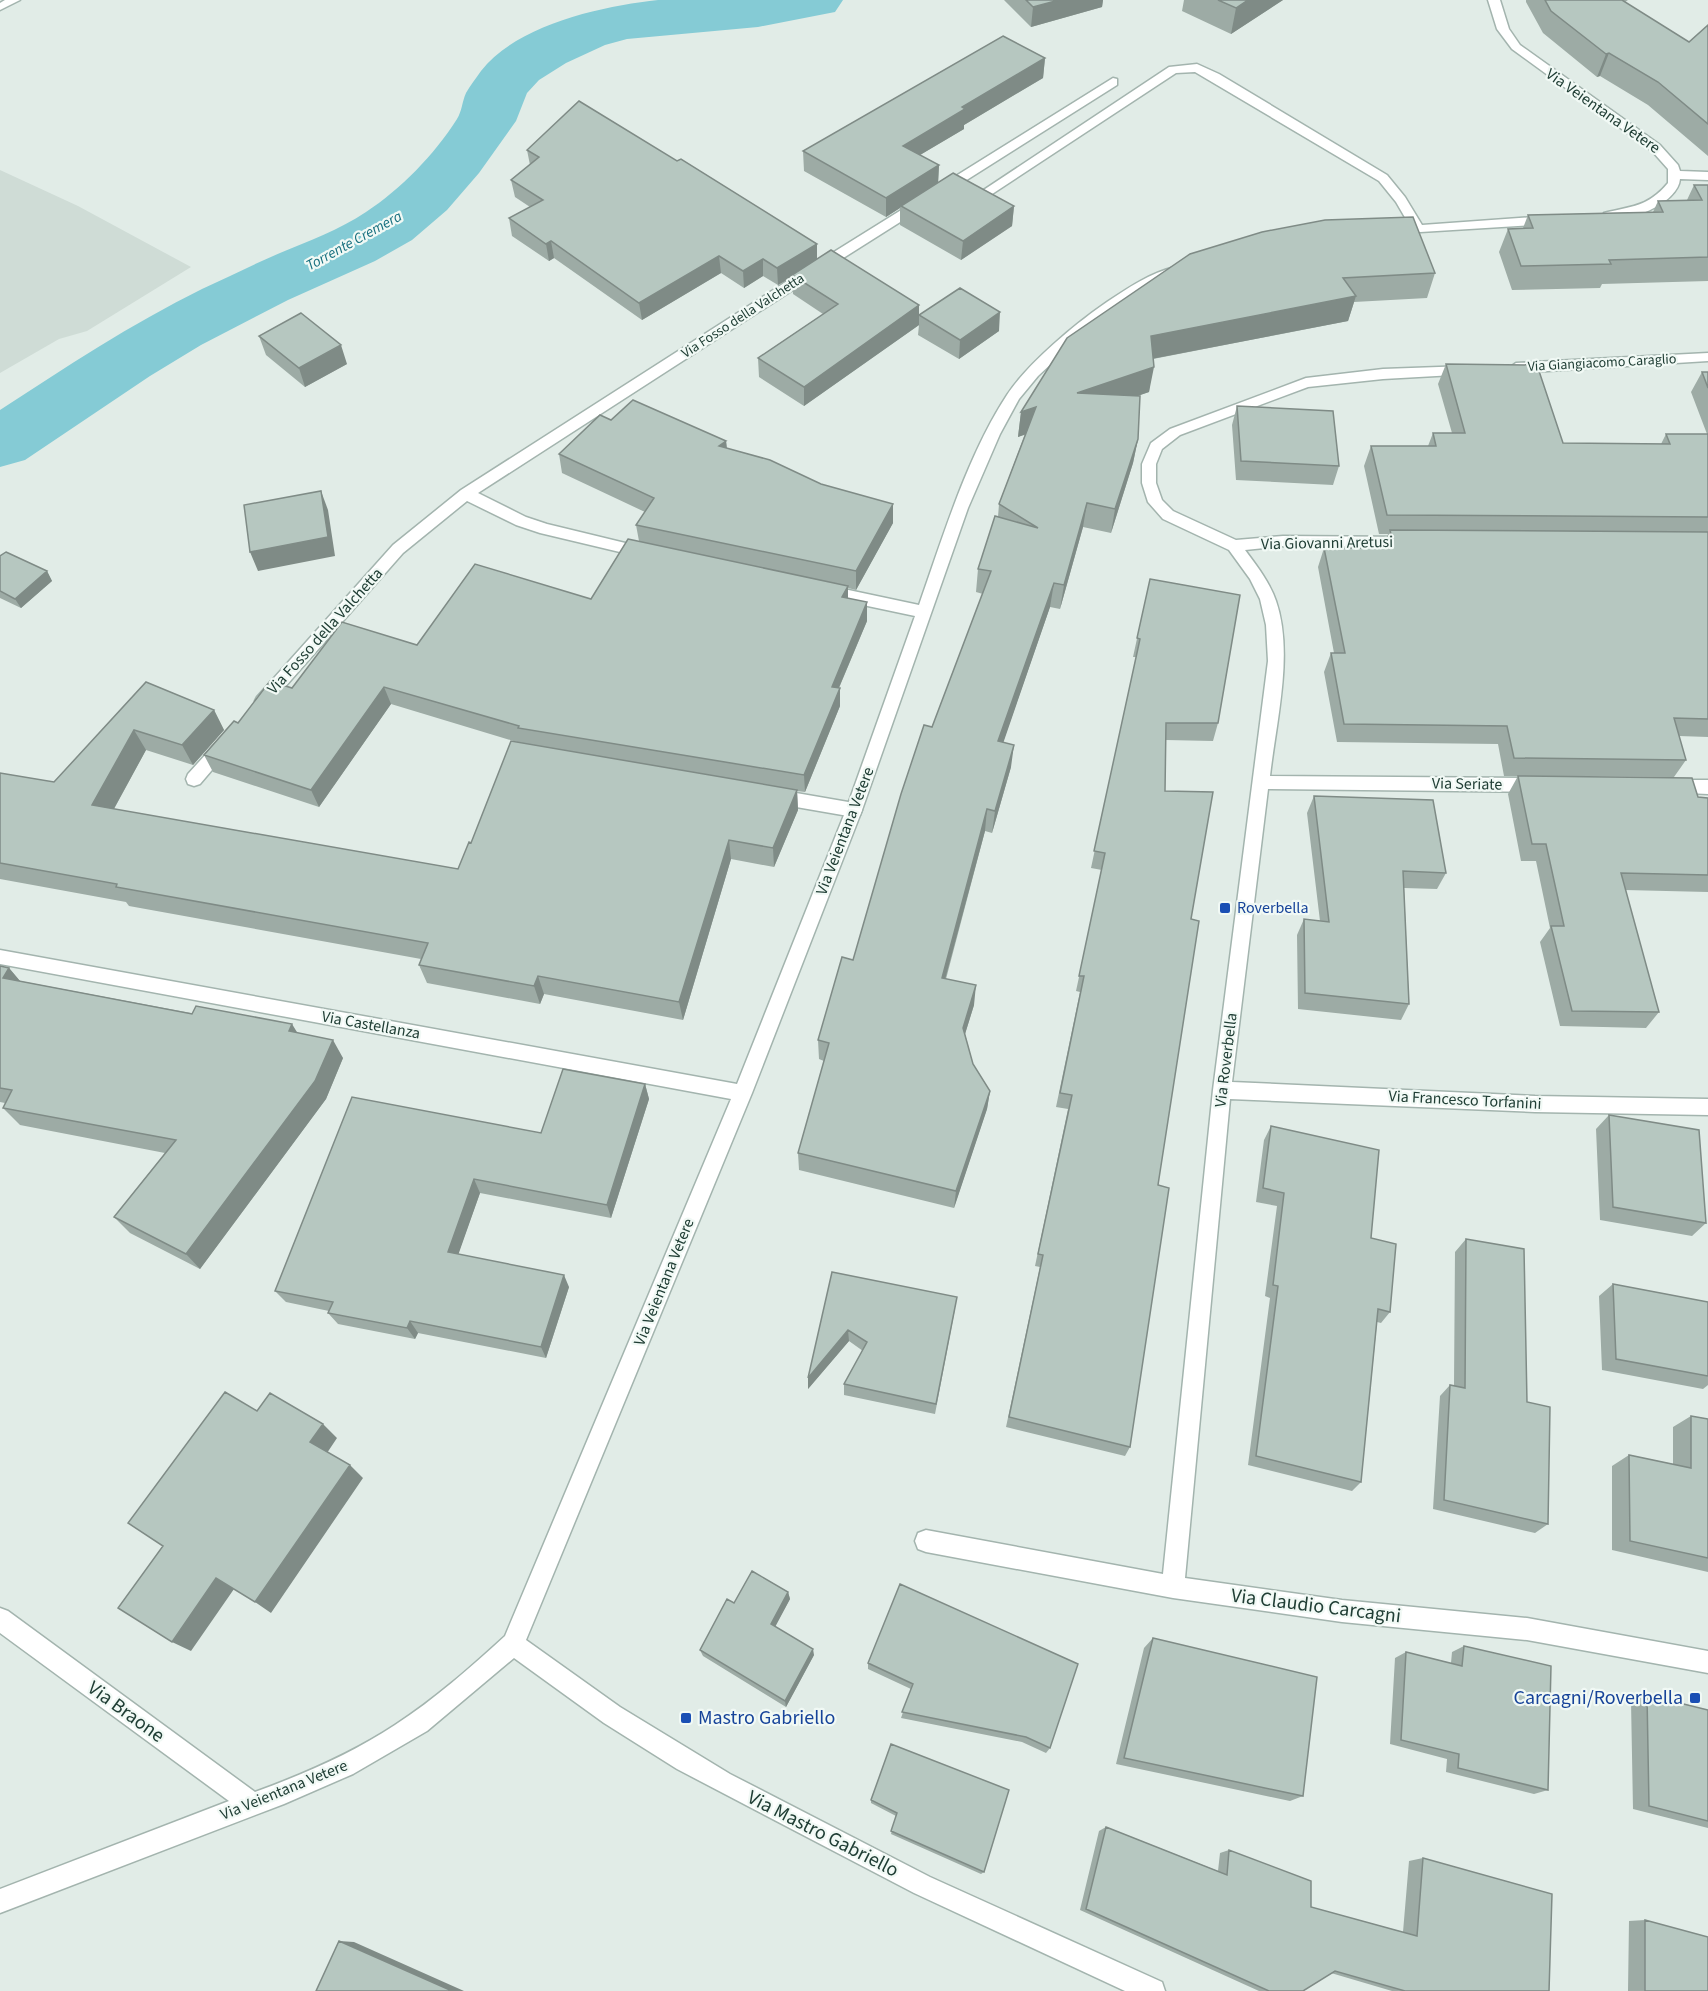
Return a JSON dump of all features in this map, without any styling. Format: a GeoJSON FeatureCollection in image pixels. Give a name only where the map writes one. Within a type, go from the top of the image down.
{"type":"FeatureCollection","features":[{"type":"Feature","properties":{"kind":"street"},"geometry":{"type":"LineString","coordinates":[[0,7],[14,0]]}},
{"type":"Feature","properties":{"kind":"street","name":"Via Veientana Vetere"},"geometry":{"type":"LineString","coordinates":[[1494,0],[1503,29],[1516,47],[1564,84],[1662,152],[1671,162],[1675,175]]}},
{"type":"Feature","properties":{"kind":"street"},"geometry":{"type":"LineString","coordinates":[[979,197],[1173,70],[1197,68],[1383,178],[1401,200],[1418,229]]}},
{"type":"Feature","properties":{"kind":"street","name":"Via Fosso della Valchetta"},"geometry":{"type":"LineString","coordinates":[[256,708],[398,549],[466,494],[734,321],[1113,82]]}},
{"type":"Feature","properties":{"kind":"street"},"geometry":{"type":"LineString","coordinates":[[1593,217],[1628,214],[1641,210],[1663,197],[1674,183],[1675,175],[1708,176]]}},
{"type":"Feature","properties":{"kind":"street"},"geometry":{"type":"LineString","coordinates":[[1372,233],[1569,218]]}},
{"type":"Feature","properties":{"kind":"street","name":"Via Veientana Vetere"},"geometry":{"type":"LineString","coordinates":[[0,1901],[306,1784],[383,1746],[427,1718],[513,1644],[743,1093],[854,810],[961,508],[993,434],[1013,397],[1033,373],[1103,309],[1159,276],[1187,267]]}},
{"type":"Feature","properties":{"kind":"street","name":"Via Giangiacomo Caraglio"},"geometry":{"type":"LineString","coordinates":[[1234,546],[1185,525],[1168,515],[1155,502],[1149,483],[1149,464],[1156,446],[1162,439],[1175,432],[1306,383],[1383,374],[1708,357]]}},
{"type":"Feature","properties":{"kind":"street"},"geometry":{"type":"LineString","coordinates":[[466,494],[545,529],[656,555]]}},
{"type":"Feature","properties":{"kind":"street","name":"Via Giovanni Aretusi"},"geometry":{"type":"LineString","coordinates":[[1234,546],[1283,541],[1424,542]]}},
{"type":"Feature","properties":{"kind":"street","name":"Via Roverbella"},"geometry":{"type":"LineString","coordinates":[[1173,1587],[1222,1090],[1276,661],[1276,629],[1270,600],[1256,575],[1234,546]]}},
{"type":"Feature","properties":{"kind":"street"},"geometry":{"type":"LineString","coordinates":[[807,587],[923,612]]}},
{"type":"Feature","properties":{"kind":"street"},"geometry":{"type":"LineString","coordinates":[[194,779],[233,735]]}},
{"type":"Feature","properties":{"kind":"street","name":"Via Seriate"},"geometry":{"type":"LineString","coordinates":[[1261,782],[1554,785]]}},
{"type":"Feature","properties":{"kind":"street"},"geometry":{"type":"LineString","coordinates":[[1649,786],[1708,787]]}},
{"type":"Feature","properties":{"kind":"street"},"geometry":{"type":"LineString","coordinates":[[762,794],[854,810]]}},
{"type":"Feature","properties":{"kind":"street","name":"Via Castellanza"},"geometry":{"type":"LineString","coordinates":[[0,957],[743,1093]]}},
{"type":"Feature","properties":{"kind":"street","name":"Via Francesco Torfanini"},"geometry":{"type":"LineString","coordinates":[[1222,1090],[1535,1104],[1708,1107]]}},
{"type":"Feature","properties":{"kind":"street","name":"Via Claudio Carcagni"},"geometry":{"type":"LineString","coordinates":[[926,1540],[1173,1587],[1342,1611],[1527,1629],[1708,1662]]}},
{"type":"Feature","properties":{"kind":"street","name":"Via Braone"},"geometry":{"type":"LineString","coordinates":[[0,1619],[252,1804]]}},
{"type":"Feature","properties":{"kind":"street","name":"Via Mastro Gabriello"},"geometry":{"type":"LineString","coordinates":[[513,1644],[612,1715],[722,1782],[922,1885],[1153,1991]]}},
{"type":"Feature","properties":{"kind":"shaded area"},"geometry":{"type":"Polygon","coordinates":[[[0,170],[78,206],[191,267],[87,331],[59,339],[0,373],[0,170]]]}},
{"type":"Feature","properties":{"kind":"building"},"geometry":{"type":"Polygon","coordinates":[[[1026,0],[1059,0],[1033,7],[1026,0]]]}},
{"type":"Feature","properties":{"kind":"building"},"geometry":{"type":"Polygon","coordinates":[[[1218,0],[1248,0],[1236,8],[1218,0]]]}},
{"type":"Feature","properties":{"kind":"building"},"geometry":{"type":"Polygon","coordinates":[[[1545,0],[1622,0],[1689,42],[1708,25],[1708,124],[1658,82],[1609,53],[1606,54],[1551,11],[1545,0]]]}},
{"type":"Feature","properties":{"kind":"building"},"geometry":{"type":"Polygon","coordinates":[[[1003,36],[1045,58],[962,107],[965,109],[903,146],[939,165],[886,198],[803,151],[1003,36]]]}},
{"type":"Feature","properties":{"kind":"building"},"geometry":{"type":"Polygon","coordinates":[[[579,101],[677,161],[681,159],[817,244],[777,268],[763,259],[743,271],[719,256],[639,303],[551,241],[546,244],[509,218],[543,200],[511,180],[539,157],[527,150],[579,101]]]}},
{"type":"Feature","properties":{"kind":"building"},"geometry":{"type":"Polygon","coordinates":[[[953,173],[1014,206],[963,241],[901,206],[953,173]]]}},
{"type":"Feature","properties":{"kind":"building"},"geometry":{"type":"Polygon","coordinates":[[[1694,185],[1708,185],[1708,257],[1609,260],[1611,264],[1521,266],[1508,229],[1533,228],[1528,215],[1663,212],[1658,201],[1702,200],[1694,185]]]}},
{"type":"Feature","properties":{"kind":"building"},"geometry":{"type":"Polygon","coordinates":[[[1413,217],[1435,273],[1343,278],[1356,296],[1151,336],[1154,367],[1077,393],[1140,396],[1138,439],[1115,509],[1087,503],[1064,585],[1054,583],[998,741],[1014,745],[995,811],[987,809],[942,978],[976,985],[963,1028],[973,1064],[990,1091],[956,1191],[798,1153],[829,1043],[818,1040],[842,957],[853,960],[901,794],[924,725],[932,727],[991,571],[978,569],[995,516],[1038,528],[999,504],[1036,407],[1021,412],[1067,338],[1190,254],[1262,232],[1325,220],[1413,217]]]}},
{"type":"Feature","properties":{"kind":"building"},"geometry":{"type":"Polygon","coordinates":[[[831,250],[919,305],[804,387],[758,358],[838,304],[792,275],[831,250]]]}},
{"type":"Feature","properties":{"kind":"building"},"geometry":{"type":"Polygon","coordinates":[[[960,288],[1000,312],[960,340],[919,315],[960,288]]]}},
{"type":"Feature","properties":{"kind":"building"},"geometry":{"type":"Polygon","coordinates":[[[301,313],[341,345],[299,368],[259,336],[301,313]]]}},
{"type":"Feature","properties":{"kind":"building"},"geometry":{"type":"Polygon","coordinates":[[[1446,364],[1537,365],[1563,443],[1670,444],[1666,434],[1708,434],[1708,517],[1387,515],[1371,446],[1436,446],[1433,433],[1465,433],[1446,364]]]}},
{"type":"Feature","properties":{"kind":"building"},"geometry":{"type":"Polygon","coordinates":[[[1702,372],[1708,372],[1708,388],[1702,372]]]}},
{"type":"Feature","properties":{"kind":"building"},"geometry":{"type":"Polygon","coordinates":[[[633,400],[726,441],[719,446],[770,460],[821,484],[893,504],[856,571],[636,525],[654,498],[559,454],[600,415],[611,420],[633,400]]]}},
{"type":"Feature","properties":{"kind":"building"},"geometry":{"type":"Polygon","coordinates":[[[1237,406],[1333,411],[1339,466],[1241,461],[1237,406]]]}},
{"type":"Feature","properties":{"kind":"building"},"geometry":{"type":"Polygon","coordinates":[[[321,491],[328,537],[250,552],[244,505],[321,491]]]}},
{"type":"Feature","properties":{"kind":"building"},"geometry":{"type":"Polygon","coordinates":[[[1390,530],[1708,532],[1708,719],[1674,718],[1686,760],[1514,758],[1507,726],[1344,724],[1331,653],[1345,653],[1324,548],[1368,548],[1367,543],[1393,543],[1390,530]]]}},
{"type":"Feature","properties":{"kind":"building"},"geometry":{"type":"Polygon","coordinates":[[[628,539],[848,586],[842,597],[867,602],[832,687],[840,688],[804,775],[518,728],[519,726],[384,687],[311,790],[204,755],[234,721],[238,723],[270,681],[292,688],[342,622],[417,645],[475,564],[591,599],[628,539]]]}},
{"type":"Feature","properties":{"kind":"building"},"geometry":{"type":"Polygon","coordinates":[[[6,552],[47,571],[15,599],[0,591],[0,556],[6,552]]]}},
{"type":"Feature","properties":{"kind":"building"},"geometry":{"type":"Polygon","coordinates":[[[1150,579],[1240,595],[1218,723],[1166,723],[1165,791],[1213,792],[1191,919],[1199,921],[1158,1185],[1169,1188],[1130,1447],[1009,1417],[1043,1255],[1038,1254],[1072,1095],[1060,1093],[1084,976],[1079,976],[1105,853],[1094,851],[1140,639],[1137,638],[1150,579]]]}},
{"type":"Feature","properties":{"kind":"building"},"geometry":{"type":"Polygon","coordinates":[[[146,682],[214,710],[182,745],[134,730],[92,805],[458,869],[469,842],[471,843],[511,741],[797,790],[773,848],[729,840],[679,1002],[538,976],[534,986],[419,965],[428,943],[116,887],[117,884],[0,863],[0,773],[54,782],[146,682]]]}},
{"type":"Feature","properties":{"kind":"building"},"geometry":{"type":"Polygon","coordinates":[[[1518,776],[1692,778],[1698,797],[1708,798],[1708,875],[1621,873],[1659,1012],[1572,1011],[1551,926],[1564,926],[1546,844],[1532,844],[1518,776]]]}},
{"type":"Feature","properties":{"kind":"building"},"geometry":{"type":"Polygon","coordinates":[[[1314,796],[1433,800],[1446,873],[1403,871],[1409,1004],[1305,993],[1304,919],[1329,922],[1314,796]]]}},
{"type":"Feature","properties":{"kind":"building"},"geometry":{"type":"Polygon","coordinates":[[[0,966],[9,968],[3,978],[192,1014],[196,1006],[292,1024],[289,1031],[333,1040],[315,1081],[186,1254],[114,1217],[176,1140],[3,1108],[12,1090],[0,1088],[0,966]]]}},
{"type":"Feature","properties":{"kind":"building"},"geometry":{"type":"Polygon","coordinates":[[[563,1069],[645,1084],[607,1205],[474,1179],[448,1252],[564,1275],[541,1347],[410,1321],[407,1328],[328,1313],[333,1302],[275,1291],[352,1097],[541,1133],[563,1069]]]}},
{"type":"Feature","properties":{"kind":"building"},"geometry":{"type":"Polygon","coordinates":[[[1609,1115],[1699,1130],[1706,1223],[1613,1207],[1609,1115]]]}},
{"type":"Feature","properties":{"kind":"building"},"geometry":{"type":"Polygon","coordinates":[[[1271,1126],[1379,1150],[1371,1238],[1396,1244],[1390,1312],[1378,1309],[1361,1482],[1256,1456],[1278,1286],[1273,1285],[1284,1193],[1263,1188],[1271,1126]]]}},
{"type":"Feature","properties":{"kind":"building"},"geometry":{"type":"Polygon","coordinates":[[[1466,1239],[1524,1249],[1527,1402],[1550,1407],[1548,1524],[1444,1500],[1450,1385],[1465,1388],[1466,1239]]]}},
{"type":"Feature","properties":{"kind":"building"},"geometry":{"type":"Polygon","coordinates":[[[832,1272],[957,1297],[936,1404],[844,1384],[867,1342],[848,1330],[808,1378],[832,1272]]]}},
{"type":"Feature","properties":{"kind":"building"},"geometry":{"type":"Polygon","coordinates":[[[1613,1284],[1708,1302],[1708,1376],[1616,1359],[1613,1284]]]}},
{"type":"Feature","properties":{"kind":"building"},"geometry":{"type":"Polygon","coordinates":[[[225,1392],[257,1411],[270,1393],[323,1424],[310,1442],[350,1465],[255,1602],[216,1578],[172,1642],[118,1608],[163,1546],[128,1523],[225,1392]]]}},
{"type":"Feature","properties":{"kind":"building"},"geometry":{"type":"Polygon","coordinates":[[[1691,1416],[1708,1419],[1708,1558],[1630,1541],[1629,1455],[1691,1468],[1691,1416]]]}},
{"type":"Feature","properties":{"kind":"building"},"geometry":{"type":"Polygon","coordinates":[[[752,1571],[788,1592],[771,1624],[813,1649],[785,1701],[700,1650],[727,1599],[734,1603],[752,1571]]]}},
{"type":"Feature","properties":{"kind":"building"},"geometry":{"type":"Polygon","coordinates":[[[900,1584],[1078,1664],[1050,1748],[1026,1737],[902,1712],[913,1684],[868,1663],[900,1584]]]}},
{"type":"Feature","properties":{"kind":"building"},"geometry":{"type":"Polygon","coordinates":[[[1153,1638],[1317,1677],[1303,1796],[1124,1758],[1153,1638]]]}},
{"type":"Feature","properties":{"kind":"building"},"geometry":{"type":"Polygon","coordinates":[[[1464,1646],[1551,1666],[1548,1790],[1458,1768],[1459,1754],[1401,1740],[1406,1652],[1462,1666],[1464,1646]]]}},
{"type":"Feature","properties":{"kind":"building"},"geometry":{"type":"Polygon","coordinates":[[[1647,1695],[1708,1710],[1708,1821],[1649,1806],[1647,1695]]]}},
{"type":"Feature","properties":{"kind":"building"},"geometry":{"type":"Polygon","coordinates":[[[891,1744],[1009,1790],[984,1872],[891,1831],[897,1813],[871,1800],[891,1744]]]}},
{"type":"Feature","properties":{"kind":"building"},"geometry":{"type":"Polygon","coordinates":[[[1106,1827],[1227,1875],[1229,1850],[1311,1881],[1311,1907],[1417,1936],[1423,1858],[1552,1894],[1549,1991],[1405,1991],[1335,1971],[1303,1991],[1269,1991],[1086,1909],[1106,1827]]]}},
{"type":"Feature","properties":{"kind":"building"},"geometry":{"type":"Polygon","coordinates":[[[1645,1920],[1708,1937],[1708,1991],[1645,1991],[1645,1920]]]}},
{"type":"Feature","properties":{"kind":"building"},"geometry":{"type":"Polygon","coordinates":[[[339,1941],[452,1991],[316,1991],[339,1941]]]}},
{"type":"Feature","properties":{"kind":"waterway","name":"Torrente Cremera"},"geometry":{"type":"LineString","coordinates":[[0,443],[151,344],[265,285],[352,247],[389,226],[413,208],[457,160],[488,117],[496,94],[510,75],[545,50],[584,32],[627,21],[758,9],[815,0]]}},
{"type":"Feature","properties":{"kind":"place","name":"Roverbella"},"geometry":{"type":"Point","coordinates":[1225,908]}},
{"type":"Feature","properties":{"kind":"place","name":"Carcagni/Roverbella"},"geometry":{"type":"Point","coordinates":[1695,1698]}},
{"type":"Feature","properties":{"kind":"place","name":"Mastro Gabriello"},"geometry":{"type":"Point","coordinates":[686,1718]}}]}
